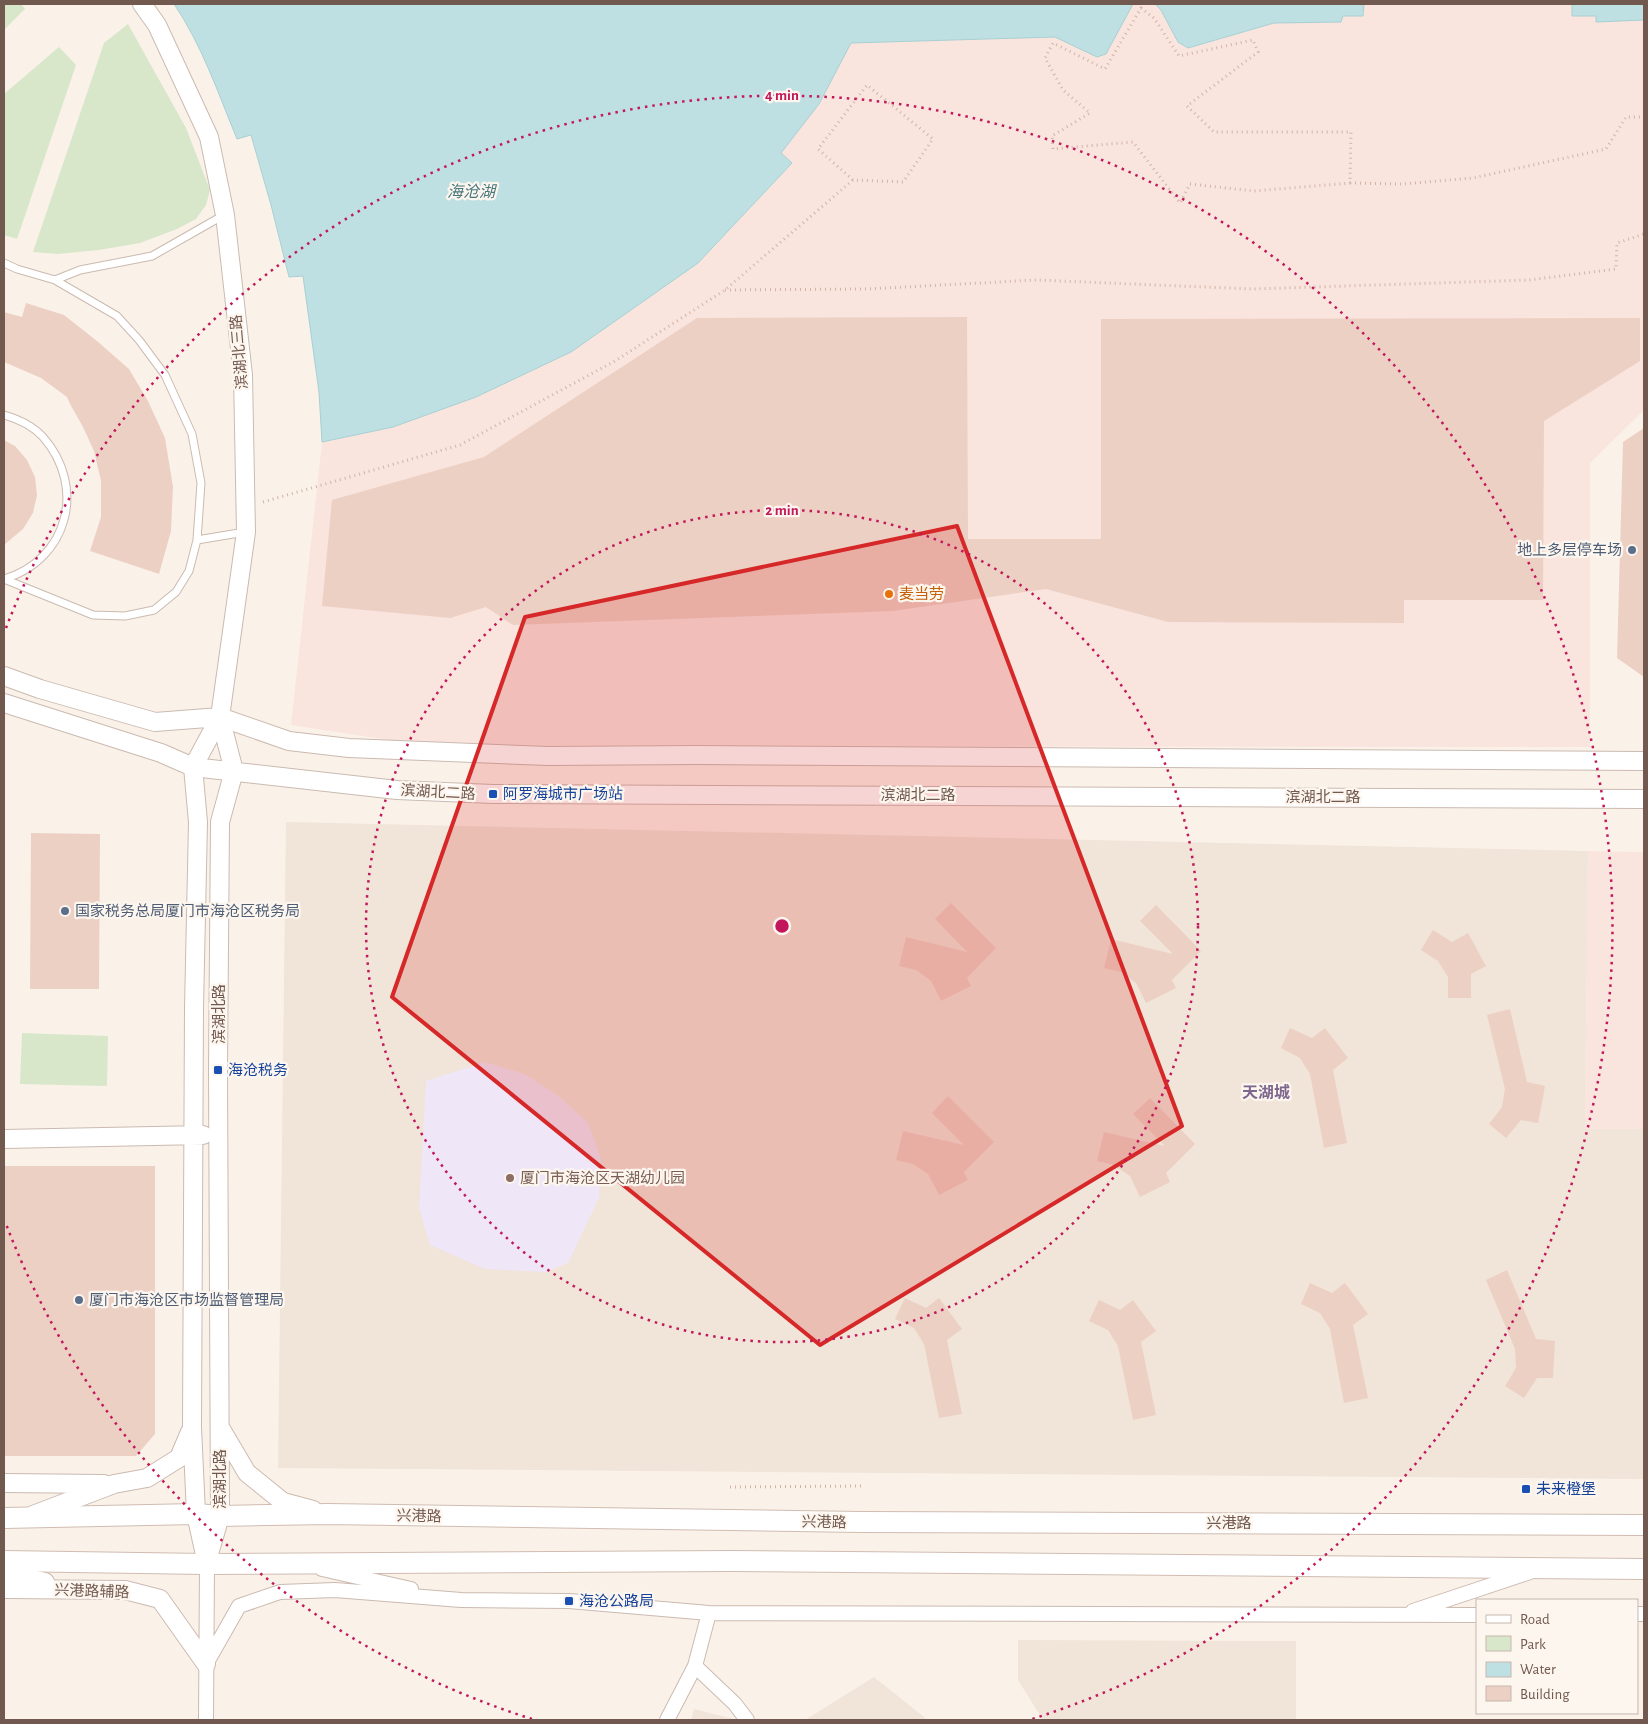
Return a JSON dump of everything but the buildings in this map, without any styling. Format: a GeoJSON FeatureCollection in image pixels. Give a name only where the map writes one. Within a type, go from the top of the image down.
{"type":"FeatureCollection","features":[{"type":"Feature","properties":{"kind":"main road","name":"兴港路"},"geometry":{"type":"LineString","coordinates":[[4,1518],[196,1514],[220,1516],[328,1514],[862,1522],[1644,1525]]}},
{"type":"Feature","properties":{"kind":"main road"},"geometry":{"type":"LineString","coordinates":[[4,1561],[207,1564],[731,1561],[1644,1569]]}},
{"type":"Feature","properties":{"kind":"street","name":"滨湖北三路"},"geometry":{"type":"LineString","coordinates":[[142,4],[158,25],[209,137],[225,215],[243,375],[246,532],[220,717]]}},
{"type":"Feature","properties":{"kind":"street"},"geometry":{"type":"LineString","coordinates":[[4,676],[40,690],[156,722],[220,717],[290,741],[349,748],[548,756],[696,755],[1644,761]]}},
{"type":"Feature","properties":{"kind":"street"},"geometry":{"type":"LineString","coordinates":[[4,703],[161,752],[193,767],[220,717]]}},
{"type":"Feature","properties":{"kind":"street","name":"滨湖北路"},"geometry":{"type":"LineString","coordinates":[[207,1564],[220,1516],[218,1135],[220,822],[234,771],[220,717]]}},
{"type":"Feature","properties":{"kind":"street","name":"滨湖北路"},"geometry":{"type":"LineString","coordinates":[[193,767],[198,822],[193,1136],[192,1427],[196,1514],[207,1564]]}},
{"type":"Feature","properties":{"kind":"street","name":"滨湖北二路"},"geometry":{"type":"LineString","coordinates":[[193,767],[397,790],[493,794],[1644,798]]}},
{"type":"Feature","properties":{"kind":"street"},"geometry":{"type":"LineString","coordinates":[[4,1138],[218,1135]]}},
{"type":"Feature","properties":{"kind":"street"},"geometry":{"type":"LineString","coordinates":[[4,1483],[114,1484],[148,1478],[179,1458],[192,1427]]}},
{"type":"Feature","properties":{"kind":"street"},"geometry":{"type":"LineString","coordinates":[[220,1427],[247,1473],[254,1479],[284,1502],[328,1514]]}},
{"type":"Feature","properties":{"kind":"street"},"geometry":{"type":"LineString","coordinates":[[24,1518],[114,1484]]}},
{"type":"Feature","properties":{"kind":"street"},"geometry":{"type":"LineString","coordinates":[[206,1720],[207,1564]]}},
{"type":"Feature","properties":{"kind":"street"},"geometry":{"type":"LineString","coordinates":[[297,1564],[461,1600]]}},
{"type":"Feature","properties":{"kind":"street"},"geometry":{"type":"LineString","coordinates":[[1400,1616],[1541,1569]]}},
{"type":"Feature","properties":{"kind":"street"},"geometry":{"type":"LineString","coordinates":[[4,1572],[74,1590]]}},
{"type":"Feature","properties":{"kind":"street","name":"兴港路辅路"},"geometry":{"type":"LineString","coordinates":[[4,1589],[125,1590],[160,1599],[206,1664]]}},
{"type":"Feature","properties":{"kind":"street"},"geometry":{"type":"LineString","coordinates":[[206,1664],[239,1606],[280,1592],[335,1590],[461,1600],[570,1601],[709,1613],[1476,1615]]}},
{"type":"Feature","properties":{"kind":"street"},"geometry":{"type":"LineString","coordinates":[[667,1720],[695,1666],[709,1613]]}},
{"type":"Feature","properties":{"kind":"street"},"geometry":{"type":"LineString","coordinates":[[695,1666],[735,1704],[748,1720]]}},
{"type":"Feature","properties":{"kind":"lane"},"geometry":{"type":"LineString","coordinates":[[55,280],[80,270],[152,256],[225,215]]}},
{"type":"Feature","properties":{"kind":"lane"},"geometry":{"type":"LineString","coordinates":[[4,262],[17,269],[55,280],[117,316],[140,340],[165,375],[192,434],[201,483],[197,540],[189,571],[176,592],[154,610],[125,616],[93,615],[4,579],[19,575],[41,559],[58,538],[66,512],[67,484],[58,458],[42,436],[20,420],[4,415]]}},
{"type":"Feature","properties":{"kind":"lane"},"geometry":{"type":"LineString","coordinates":[[197,540],[246,532]]}},
{"type":"Feature","properties":{"kind":"path"},"geometry":{"type":"LineString","coordinates":[[1350,183],[1351,132],[1214,132],[1187,106],[1258,52],[1253,40],[1179,56],[1154,18],[1141,8],[1105,69],[1053,43],[1045,58],[1063,90],[1090,113],[1052,136],[1053,149],[1133,142],[1180,203],[1190,184],[1254,191],[1350,183],[1402,184],[1473,178],[1606,149],[1626,116],[1644,117]]}},
{"type":"Feature","properties":{"kind":"path"},"geometry":{"type":"LineString","coordinates":[[245,507],[460,445],[615,361],[725,290],[853,180],[903,182],[933,139],[867,85],[818,149],[853,180]]}},
{"type":"Feature","properties":{"kind":"path"},"geometry":{"type":"LineString","coordinates":[[725,290],[867,289],[1036,280],[1253,289],[1529,280],[1616,269],[1617,243],[1644,234]]}},
{"type":"Feature","properties":{"kind":"path"},"geometry":{"type":"LineString","coordinates":[[730,1487],[863,1486]]}},
{"type":"Feature","properties":{"kind":"highlighted area"},"geometry":{"type":"Polygon","coordinates":[[[957,526],[1182,1126],[820,1345],[392,997],[525,617],[957,526]]]}},
{"type":"Feature","properties":{"kind":"shaded area"},"geometry":{"type":"Polygon","coordinates":[[[1133,4],[1155,4],[1161,10],[1178,42],[1189,48],[1274,23],[1342,15],[1363,16],[1364,4],[1572,4],[1573,16],[1596,16],[1597,22],[1644,20],[1644,410],[1590,463],[1590,747],[429,746],[291,725],[322,442],[393,427],[476,397],[571,352],[698,263],[792,163],[781,153],[819,104],[851,43],[1055,37],[1097,57],[1106,54],[1133,4]]]}},
{"type":"Feature","properties":{"kind":"shaded area","name":"天湖城"},"geometry":{"type":"Polygon","coordinates":[[[286,822],[1588,851],[1585,1128],[1644,1129],[1644,1479],[278,1468],[286,822]]]}},
{"type":"Feature","properties":{"kind":"shaded area"},"geometry":{"type":"Polygon","coordinates":[[[1588,851],[1644,852],[1644,1129],[1585,1129],[1588,851]]]}},
{"type":"Feature","properties":{"kind":"shaded area","name":"厦门市海沧区天湖幼儿园"},"geometry":{"type":"Polygon","coordinates":[[[485,1062],[524,1074],[556,1094],[588,1123],[601,1159],[599,1198],[568,1263],[545,1272],[485,1269],[430,1245],[419,1208],[426,1081],[485,1062]]]}},
{"type":"Feature","properties":{"kind":"shaded area"},"geometry":{"type":"Polygon","coordinates":[[[1018,1640],[1296,1641],[1296,1720],[1043,1720],[1018,1680],[1018,1640]]]}},
{"type":"Feature","properties":{"kind":"shaded area"},"geometry":{"type":"Polygon","coordinates":[[[874,1677],[924,1717],[925,1720],[805,1720],[874,1677]]]}},
{"type":"Feature","properties":{"kind":"shaded area"},"geometry":{"type":"Polygon","coordinates":[[[694,1709],[737,1720],[691,1720],[694,1709]]]}},
{"type":"Feature","properties":{"kind":"green space"},"geometry":{"type":"Polygon","coordinates":[[[4,4],[21,4],[25,9],[4,30],[4,4]]]}},
{"type":"Feature","properties":{"kind":"green space"},"geometry":{"type":"Polygon","coordinates":[[[128,24],[186,128],[210,190],[206,205],[196,219],[177,229],[140,243],[58,254],[33,252],[104,43],[128,24]]]}},
{"type":"Feature","properties":{"kind":"green space"},"geometry":{"type":"Polygon","coordinates":[[[59,47],[76,65],[17,239],[4,235],[4,94],[59,47]]]}},
{"type":"Feature","properties":{"kind":"green space"},"geometry":{"type":"Polygon","coordinates":[[[22,1033],[108,1036],[107,1086],[20,1084],[22,1033]]]}},
{"type":"Feature","properties":{"kind":"water","name":"海沧湖"},"geometry":{"type":"Polygon","coordinates":[[[174,4],[1133,4],[1106,54],[1097,57],[1055,37],[851,43],[819,104],[781,153],[792,163],[698,263],[571,352],[476,397],[393,427],[322,442],[319,392],[303,276],[289,277],[251,135],[237,139],[201,53],[174,4]]]}},
{"type":"Feature","properties":{"kind":"water"},"geometry":{"type":"Polygon","coordinates":[[[1155,4],[1364,4],[1363,16],[1343,16],[1341,22],[1274,23],[1188,48],[1178,42],[1161,10],[1155,4]]]}},
{"type":"Feature","properties":{"kind":"water"},"geometry":{"type":"Polygon","coordinates":[[[1572,4],[1644,4],[1644,20],[1596,22],[1596,16],[1572,16],[1572,4]]]}},
{"type":"Feature","properties":{"kind":"place","name":"地上多层停车场"},"geometry":{"type":"Point","coordinates":[1632,550]}},
{"type":"Feature","properties":{"kind":"place","name":"麦当劳"},"geometry":{"type":"Point","coordinates":[889,594]}},
{"type":"Feature","properties":{"kind":"place","name":"阿罗海城市广场站"},"geometry":{"type":"Point","coordinates":[493,794]}},
{"type":"Feature","properties":{"kind":"place","name":"国家税务总局厦门市海沧区税务局"},"geometry":{"type":"Point","coordinates":[65,911]}},
{"type":"Feature","properties":{"kind":"place","name":"海沧税务"},"geometry":{"type":"Point","coordinates":[218,1070]}},
{"type":"Feature","properties":{"kind":"place","name":"厦门市海沧区天湖幼儿园"},"geometry":{"type":"Point","coordinates":[510,1178]}},
{"type":"Feature","properties":{"kind":"place","name":"厦门市海沧区市场监督管理局"},"geometry":{"type":"Point","coordinates":[79,1300]}},
{"type":"Feature","properties":{"kind":"place","name":"未来橙堡"},"geometry":{"type":"Point","coordinates":[1526,1489]}},
{"type":"Feature","properties":{"kind":"place","name":"海沧公路局"},"geometry":{"type":"Point","coordinates":[569,1601]}},
{"type":"Feature","properties":{"kind":"district","name":"天湖城"},"geometry":{"type":"Point","coordinates":[1266,1092]}}]}
